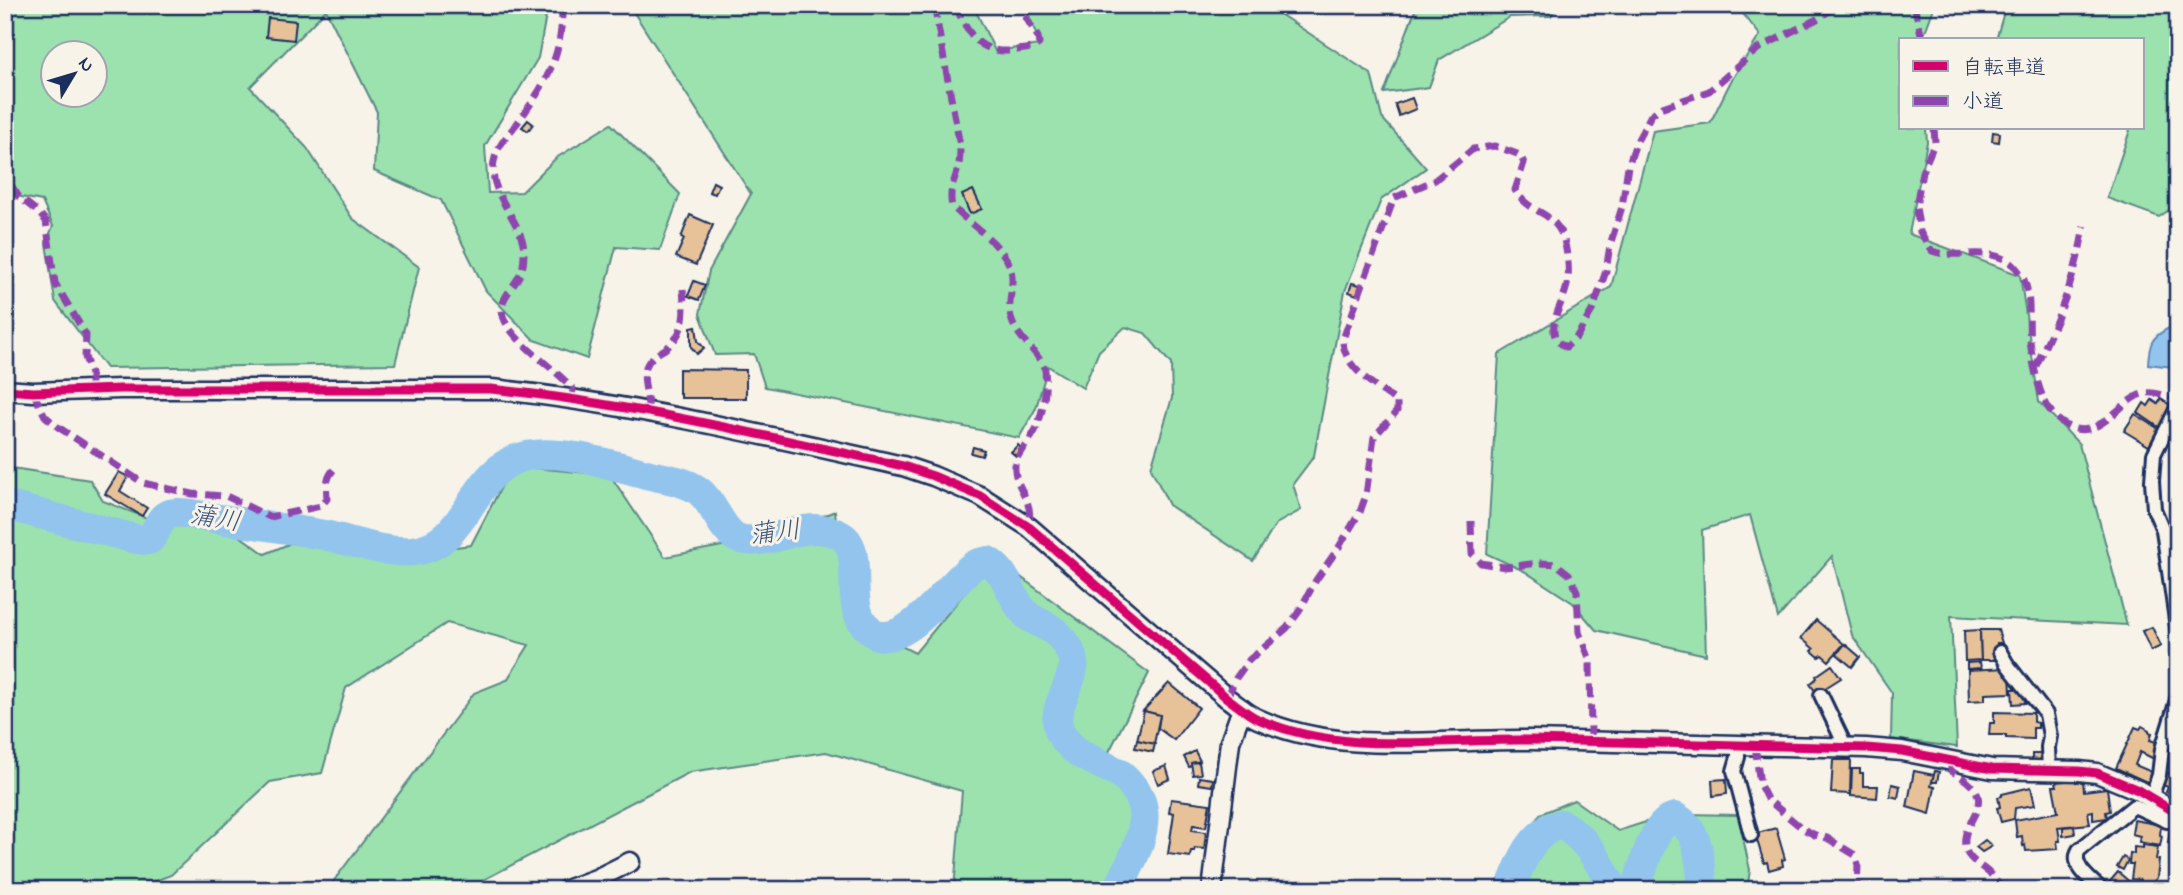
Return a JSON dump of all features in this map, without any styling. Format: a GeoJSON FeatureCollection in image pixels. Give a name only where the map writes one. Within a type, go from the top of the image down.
{"type":"FeatureCollection","features":[{"type":"Feature","properties":{"kind":"street"},"geometry":{"type":"LineString","coordinates":[[5,390],[491,389],[620,405],[903,466],[980,496],[1029,527],[1242,709],[1279,727],[1337,740],[1410,742],[1498,739],[1842,747],[1902,751],[1992,769],[2097,773],[2117,780],[2177,813],[2173,820],[2167,821],[2134,806],[2079,850],[2075,856],[2076,863],[2102,890]]}},
{"type":"Feature","properties":{"kind":"street"},"geometry":{"type":"LineString","coordinates":[[2178,406],[2154,454],[2152,481],[2154,509],[2163,530],[2178,634]]}},
{"type":"Feature","properties":{"kind":"street"},"geometry":{"type":"LineString","coordinates":[[2000,652],[2046,714],[2050,736],[2049,771]]}},
{"type":"Feature","properties":{"kind":"street"},"geometry":{"type":"LineString","coordinates":[[1821,695],[1842,739],[1842,747]]}},
{"type":"Feature","properties":{"kind":"street"},"geometry":{"type":"LineString","coordinates":[[2151,798],[2178,697]]}},
{"type":"Feature","properties":{"kind":"street"},"geometry":{"type":"LineString","coordinates":[[1212,890],[1230,742],[1242,709]]}},
{"type":"Feature","properties":{"kind":"street"},"geometry":{"type":"LineString","coordinates":[[1738,745],[1734,772],[1751,835]]}},
{"type":"Feature","properties":{"kind":"street"},"geometry":{"type":"LineString","coordinates":[[566,890],[630,862]]}},
{"type":"Feature","properties":{"kind":"green space"},"geometry":{"type":"Polygon","coordinates":[[[5,5],[548,5],[538,58],[485,146],[488,193],[522,192],[556,158],[611,124],[680,194],[660,250],[616,247],[587,359],[534,340],[486,291],[441,200],[374,171],[377,112],[326,10],[250,87],[307,148],[352,218],[419,267],[395,364],[106,368],[55,301],[46,243],[53,226],[42,201],[5,194],[5,5]]]}},
{"type":"Feature","properties":{"kind":"green space"},"geometry":{"type":"Polygon","coordinates":[[[629,5],[973,5],[995,51],[1040,45],[1026,7],[1028,5],[1266,5],[1371,74],[1382,118],[1426,168],[1381,200],[1345,291],[1314,456],[1293,484],[1301,510],[1276,524],[1253,561],[1169,505],[1151,468],[1172,398],[1171,364],[1145,333],[1125,327],[1099,351],[1083,388],[1048,366],[1036,408],[1019,438],[765,387],[754,354],[715,355],[700,314],[709,271],[751,194],[629,5]]]}},
{"type":"Feature","properties":{"kind":"green space"},"geometry":{"type":"Polygon","coordinates":[[[1417,5],[1557,5],[1551,16],[1510,17],[1439,60],[1429,87],[1384,93],[1417,5]]]}},
{"type":"Feature","properties":{"kind":"green space"},"geometry":{"type":"Polygon","coordinates":[[[1736,5],[1935,5],[1923,38],[1899,38],[1899,130],[1926,130],[1927,142],[1909,234],[2020,275],[2039,402],[2079,444],[2127,625],[1951,616],[1957,747],[1891,739],[1892,693],[1852,635],[1832,556],[1778,618],[1750,515],[1702,530],[1706,655],[1596,630],[1573,603],[1524,571],[1487,554],[1499,354],[1611,287],[1653,131],[1710,123],[1731,81],[1760,35],[1736,5]]]}},
{"type":"Feature","properties":{"kind":"green space"},"geometry":{"type":"Polygon","coordinates":[[[2006,5],[2178,5],[2178,204],[2159,217],[2107,198],[2130,130],[2144,130],[2144,38],[1997,38],[2006,5]]]}},
{"type":"Feature","properties":{"kind":"green space"},"geometry":{"type":"Polygon","coordinates":[[[512,466],[610,475],[665,557],[774,536],[835,511],[846,618],[915,653],[994,557],[1149,673],[1109,752],[1143,796],[1128,890],[954,890],[962,791],[826,752],[690,772],[464,890],[327,890],[474,693],[507,680],[529,645],[447,623],[346,688],[322,773],[270,782],[171,875],[130,890],[5,890],[5,467],[90,480],[103,501],[173,528],[198,506],[265,554],[312,534],[415,552],[471,545],[512,466]]]}},
{"type":"Feature","properties":{"kind":"green space"},"geometry":{"type":"Polygon","coordinates":[[[1574,800],[1618,831],[1649,821],[1686,814],[1738,815],[1750,870],[1747,890],[1597,890],[1572,886],[1570,890],[1500,890],[1520,847],[1540,814],[1574,800]]]}},
{"type":"Feature","properties":{"kind":"water"},"geometry":{"type":"Polygon","coordinates":[[[2169,328],[2178,329],[2178,366],[2148,364],[2152,342],[2169,328]]]}},
{"type":"Feature","properties":{"kind":"building"},"geometry":{"type":"Polygon","coordinates":[[[268,18],[296,21],[294,40],[266,37],[268,18]]]}},
{"type":"Feature","properties":{"kind":"building"},"geometry":{"type":"Polygon","coordinates":[[[10,66],[13,76],[5,78],[5,68],[10,66]]]}},
{"type":"Feature","properties":{"kind":"building"},"geometry":{"type":"Polygon","coordinates":[[[1412,98],[1416,109],[1399,116],[1395,104],[1412,98]]]}},
{"type":"Feature","properties":{"kind":"building"},"geometry":{"type":"Polygon","coordinates":[[[528,120],[533,124],[528,131],[522,127],[528,120]]]}},
{"type":"Feature","properties":{"kind":"building"},"geometry":{"type":"Polygon","coordinates":[[[1993,132],[2000,133],[1999,142],[1992,141],[1993,132]]]}},
{"type":"Feature","properties":{"kind":"building"},"geometry":{"type":"Polygon","coordinates":[[[713,182],[719,185],[715,194],[709,192],[713,182]]]}},
{"type":"Feature","properties":{"kind":"building"},"geometry":{"type":"Polygon","coordinates":[[[973,190],[982,209],[970,214],[962,195],[973,190]]]}},
{"type":"Feature","properties":{"kind":"building"},"geometry":{"type":"Polygon","coordinates":[[[690,215],[713,225],[696,265],[676,257],[690,215]]]}},
{"type":"Feature","properties":{"kind":"building"},"geometry":{"type":"Polygon","coordinates":[[[694,281],[705,285],[699,300],[688,296],[694,281]]]}},
{"type":"Feature","properties":{"kind":"building"},"geometry":{"type":"Polygon","coordinates":[[[1352,283],[1360,285],[1357,295],[1349,292],[1352,283]]]}},
{"type":"Feature","properties":{"kind":"building"},"geometry":{"type":"Polygon","coordinates":[[[696,326],[698,341],[704,348],[697,354],[691,347],[691,327],[696,326]]]}},
{"type":"Feature","properties":{"kind":"building"},"geometry":{"type":"Polygon","coordinates":[[[679,369],[746,370],[746,398],[681,398],[679,369]]]}},
{"type":"Feature","properties":{"kind":"building"},"geometry":{"type":"Polygon","coordinates":[[[2161,399],[2173,407],[2160,428],[2138,413],[2144,403],[2148,406],[2152,400],[2158,404],[2161,399]]]}},
{"type":"Feature","properties":{"kind":"building"},"geometry":{"type":"Polygon","coordinates":[[[2135,414],[2159,429],[2149,446],[2124,431],[2135,414]]]}},
{"type":"Feature","properties":{"kind":"building"},"geometry":{"type":"Polygon","coordinates":[[[2177,424],[2176,466],[2176,462],[2172,462],[2170,440],[2177,424]]]}},
{"type":"Feature","properties":{"kind":"building"},"geometry":{"type":"Polygon","coordinates":[[[1018,445],[1022,449],[1016,456],[1011,452],[1018,445]]]}},
{"type":"Feature","properties":{"kind":"building"},"geometry":{"type":"Polygon","coordinates":[[[973,447],[984,450],[982,456],[971,453],[973,447]]]}},
{"type":"Feature","properties":{"kind":"building"},"geometry":{"type":"Polygon","coordinates":[[[119,472],[128,477],[120,491],[147,508],[142,516],[105,494],[119,472]]]}},
{"type":"Feature","properties":{"kind":"building"},"geometry":{"type":"Polygon","coordinates":[[[1816,620],[1844,644],[1829,661],[1822,655],[1819,657],[1801,638],[1816,620]]]}},
{"type":"Feature","properties":{"kind":"building"},"geometry":{"type":"Polygon","coordinates":[[[2152,627],[2161,646],[2151,651],[2142,631],[2152,627]]]}},
{"type":"Feature","properties":{"kind":"building"},"geometry":{"type":"Polygon","coordinates":[[[1980,630],[1981,660],[1965,661],[1964,631],[1980,630]]]}},
{"type":"Feature","properties":{"kind":"building"},"geometry":{"type":"Polygon","coordinates":[[[1980,630],[1998,630],[2002,643],[1997,643],[1998,660],[1981,660],[1980,630]]]}},
{"type":"Feature","properties":{"kind":"building"},"geometry":{"type":"Polygon","coordinates":[[[1845,644],[1860,657],[1852,667],[1837,654],[1845,644]]]}},
{"type":"Feature","properties":{"kind":"building"},"geometry":{"type":"Polygon","coordinates":[[[1980,662],[1981,668],[1967,669],[1967,663],[1980,662]]]}},
{"type":"Feature","properties":{"kind":"building"},"geometry":{"type":"Polygon","coordinates":[[[1832,665],[1841,678],[1822,690],[1820,687],[1815,691],[1810,684],[1816,676],[1832,665]]]}},
{"type":"Feature","properties":{"kind":"building"},"geometry":{"type":"Polygon","coordinates":[[[2007,668],[2010,673],[2011,693],[1985,694],[1985,700],[1969,701],[1968,670],[2007,668]]]}},
{"type":"Feature","properties":{"kind":"building"},"geometry":{"type":"Polygon","coordinates":[[[1169,683],[1199,708],[1174,740],[1158,728],[1160,715],[1143,711],[1169,683]]]}},
{"type":"Feature","properties":{"kind":"building"},"geometry":{"type":"Polygon","coordinates":[[[2012,689],[2024,689],[2025,703],[2013,704],[2012,689]]]}},
{"type":"Feature","properties":{"kind":"building"},"geometry":{"type":"Polygon","coordinates":[[[1144,711],[1160,715],[1154,744],[1137,740],[1144,711]]]}},
{"type":"Feature","properties":{"kind":"building"},"geometry":{"type":"Polygon","coordinates":[[[1994,712],[2033,713],[2033,722],[2038,723],[2038,728],[2033,728],[2033,739],[1989,735],[1990,723],[1994,723],[1994,712]]]}},
{"type":"Feature","properties":{"kind":"building"},"geometry":{"type":"Polygon","coordinates":[[[2142,726],[2152,733],[2150,740],[2156,742],[2154,759],[2140,752],[2135,765],[2154,773],[2149,783],[2116,768],[2135,727],[2140,729],[2142,726]]]}},
{"type":"Feature","properties":{"kind":"building"},"geometry":{"type":"Polygon","coordinates":[[[1137,740],[1155,744],[1153,752],[1135,748],[1137,740]]]}},
{"type":"Feature","properties":{"kind":"building"},"geometry":{"type":"Polygon","coordinates":[[[1195,751],[1200,761],[1191,763],[1192,766],[1189,767],[1184,757],[1195,751]]]}},
{"type":"Feature","properties":{"kind":"building"},"geometry":{"type":"Polygon","coordinates":[[[2032,754],[2042,754],[2042,760],[2032,760],[2032,754]]]}},
{"type":"Feature","properties":{"kind":"building"},"geometry":{"type":"Polygon","coordinates":[[[1833,760],[1851,760],[1850,794],[1831,793],[1833,760]]]}},
{"type":"Feature","properties":{"kind":"building"},"geometry":{"type":"Polygon","coordinates":[[[1199,762],[1201,774],[1193,775],[1191,763],[1199,762]]]}},
{"type":"Feature","properties":{"kind":"building"},"geometry":{"type":"Polygon","coordinates":[[[1166,766],[1170,779],[1158,784],[1153,771],[1166,766]]]}},
{"type":"Feature","properties":{"kind":"building"},"geometry":{"type":"Polygon","coordinates":[[[1852,769],[1860,769],[1860,773],[1863,773],[1863,786],[1878,786],[1877,798],[1851,796],[1852,769]]]}},
{"type":"Feature","properties":{"kind":"building"},"geometry":{"type":"Polygon","coordinates":[[[1914,771],[1934,775],[1931,786],[1935,787],[1930,814],[1907,807],[1914,771]]]}},
{"type":"Feature","properties":{"kind":"building"},"geometry":{"type":"Polygon","coordinates":[[[1935,771],[1939,772],[1937,782],[1932,782],[1935,771]]]}},
{"type":"Feature","properties":{"kind":"building"},"geometry":{"type":"Polygon","coordinates":[[[2168,773],[2178,774],[2177,796],[2166,792],[2168,787],[2163,785],[2168,773]]]}},
{"type":"Feature","properties":{"kind":"building"},"geometry":{"type":"Polygon","coordinates":[[[1199,777],[1213,779],[1212,786],[1198,784],[1199,777]]]}},
{"type":"Feature","properties":{"kind":"building"},"geometry":{"type":"Polygon","coordinates":[[[1726,779],[1727,794],[1713,796],[1712,780],[1726,779]]]}},
{"type":"Feature","properties":{"kind":"building"},"geometry":{"type":"Polygon","coordinates":[[[2083,781],[2084,791],[2107,788],[2110,811],[2106,812],[2107,818],[2093,820],[2093,811],[2088,812],[2090,824],[2058,827],[2058,849],[2026,851],[2022,836],[2017,837],[2015,820],[2058,812],[2053,786],[2057,786],[2056,782],[2083,781]]]}},
{"type":"Feature","properties":{"kind":"building"},"geometry":{"type":"Polygon","coordinates":[[[1892,784],[1900,786],[1898,798],[1890,796],[1892,784]]]}},
{"type":"Feature","properties":{"kind":"building"},"geometry":{"type":"Polygon","coordinates":[[[2031,787],[2035,805],[2015,808],[2014,819],[2001,822],[1997,808],[2000,807],[1998,797],[2031,787]]]}},
{"type":"Feature","properties":{"kind":"building"},"geometry":{"type":"Polygon","coordinates":[[[1171,799],[1210,804],[1206,827],[1193,825],[1192,830],[1206,832],[1204,849],[1195,848],[1190,857],[1168,854],[1174,813],[1169,812],[1171,799]]]}},
{"type":"Feature","properties":{"kind":"building"},"geometry":{"type":"Polygon","coordinates":[[[2134,820],[2161,825],[2160,846],[2139,842],[2140,836],[2132,834],[2134,820]]]}},
{"type":"Feature","properties":{"kind":"building"},"geometry":{"type":"Polygon","coordinates":[[[2074,826],[2075,834],[2063,836],[2063,827],[2074,826]]]}},
{"type":"Feature","properties":{"kind":"building"},"geometry":{"type":"Polygon","coordinates":[[[1776,828],[1785,859],[1782,860],[1783,866],[1769,870],[1756,837],[1759,836],[1758,833],[1776,828]]]}},
{"type":"Feature","properties":{"kind":"building"},"geometry":{"type":"Polygon","coordinates":[[[2170,829],[2178,831],[2178,844],[2168,843],[2170,829]]]}},
{"type":"Feature","properties":{"kind":"building"},"geometry":{"type":"Polygon","coordinates":[[[1985,840],[1992,846],[1982,852],[1976,847],[1985,840]]]}},
{"type":"Feature","properties":{"kind":"building"},"geometry":{"type":"Polygon","coordinates":[[[2143,845],[2158,847],[2157,878],[2153,882],[2152,890],[2139,889],[2140,880],[2131,879],[2133,864],[2129,864],[2130,853],[2134,854],[2134,847],[2143,848],[2143,845]]]}},
{"type":"Feature","properties":{"kind":"building"},"geometry":{"type":"Polygon","coordinates":[[[2123,857],[2128,860],[2123,870],[2117,867],[2123,857]]]}},
{"type":"Feature","properties":{"kind":"building"},"geometry":{"type":"Polygon","coordinates":[[[2118,872],[2139,890],[2110,890],[2106,886],[2118,872]]]}},
{"type":"Feature","properties":{"kind":"building"},"geometry":{"type":"Polygon","coordinates":[[[1777,881],[1779,890],[1760,890],[1759,885],[1777,881]]]}},
{"type":"Feature","properties":{"kind":"waterway","name":"蒲川"},"geometry":{"type":"LineString","coordinates":[[5,505],[136,539],[149,540],[164,517],[183,513],[324,535],[379,548],[412,551],[429,547],[443,539],[493,474],[506,464],[521,457],[557,455],[597,461],[689,485],[705,497],[723,525],[740,539],[764,539],[813,529],[838,534],[847,541],[852,551],[856,606],[861,619],[877,635],[890,636],[903,631],[929,610],[973,566],[988,561],[1001,573],[1017,602],[1030,618],[1055,632],[1070,651],[1073,668],[1057,717],[1061,734],[1079,753],[1122,775],[1140,798],[1143,811],[1140,838],[1118,890]]}},
{"type":"Feature","properties":{"kind":"waterway","name":"蒲川"},"geometry":{"type":"LineString","coordinates":[[1636,890],[1654,837],[1667,821],[1675,817],[1690,830],[1698,849],[1703,890]]}},
{"type":"Feature","properties":{"kind":"waterway","name":"蒲川"},"geometry":{"type":"LineString","coordinates":[[1510,890],[1534,841],[1561,824],[1586,845],[1614,890]]}},
{"type":"Feature","properties":{"kind":"marked path"},"geometry":{"type":"LineString","coordinates":[[562,5],[560,38],[552,65],[531,104],[499,148],[493,175],[496,188],[521,235],[524,248],[522,269],[504,300],[502,313],[510,330],[573,389],[572,398]]}},
{"type":"Feature","properties":{"kind":"marked path"},"geometry":{"type":"LineString","coordinates":[[934,5],[960,146],[959,164],[952,190],[952,206],[991,241],[1009,263],[1012,279],[1012,321],[1045,370],[1045,397],[1039,420],[1015,466],[1015,474],[1028,503],[1029,518],[1026,526]]}},
{"type":"Feature","properties":{"kind":"marked path"},"geometry":{"type":"LineString","coordinates":[[955,5],[971,34],[978,41],[985,47],[1005,51],[1039,44],[1038,37],[1018,5]]}},
{"type":"Feature","properties":{"kind":"marked path"},"geometry":{"type":"LineString","coordinates":[[1227,698],[1236,678],[1249,660],[1287,628],[1298,613],[1360,512],[1366,495],[1374,437],[1397,411],[1397,402],[1354,367],[1344,349],[1343,339],[1394,198],[1435,180],[1473,149],[1495,146],[1520,155],[1524,163],[1515,190],[1530,206],[1553,221],[1564,240],[1568,281],[1554,328],[1555,336],[1566,347],[1576,338],[1593,309],[1606,271],[1610,245],[1622,207],[1628,166],[1636,143],[1651,115],[1660,108],[1709,91],[1759,48],[1817,19],[1838,5]]}},
{"type":"Feature","properties":{"kind":"marked path"},"geometry":{"type":"LineString","coordinates":[[1914,5],[1920,38]]}},
{"type":"Feature","properties":{"kind":"marked path"},"geometry":{"type":"LineString","coordinates":[[5,123],[11,185],[19,197],[46,221],[55,283],[86,335],[85,357],[91,374],[91,390]]}},
{"type":"Feature","properties":{"kind":"marked path"},"geometry":{"type":"LineString","coordinates":[[1934,130],[1935,142],[1922,172],[1916,207],[1920,232],[1932,251],[1991,255],[2000,257],[2018,269],[2027,288],[2030,341],[2040,391],[2052,414],[2072,428],[2083,430],[2103,423],[2129,401],[2146,393],[2178,399]]}},
{"type":"Feature","properties":{"kind":"marked path"},"geometry":{"type":"LineString","coordinates":[[2036,366],[2065,298],[2084,226]]}},
{"type":"Feature","properties":{"kind":"marked path"},"geometry":{"type":"LineString","coordinates":[[648,411],[644,377],[646,367],[651,359],[677,337],[683,322],[683,289]]}},
{"type":"Feature","properties":{"kind":"marked path"},"geometry":{"type":"LineString","coordinates":[[33,392],[45,416],[58,427],[143,483],[193,494],[226,496],[270,517],[321,506],[327,499],[329,477],[338,465]]}},
{"type":"Feature","properties":{"kind":"marked path"},"geometry":{"type":"LineString","coordinates":[[1471,521],[1472,554],[1481,563],[1505,567],[1556,564],[1569,574],[1577,591],[1579,632],[1590,660],[1591,741]]}},
{"type":"Feature","properties":{"kind":"marked path"},"geometry":{"type":"LineString","coordinates":[[1755,745],[1760,785],[1767,799],[1803,829],[1827,838],[1855,855],[1858,865],[1857,888]]}},
{"type":"Feature","properties":{"kind":"marked path"},"geometry":{"type":"LineString","coordinates":[[1951,762],[1951,771],[1968,782],[1979,801],[1965,839],[1966,850],[2003,890]]}},
{"type":"Feature","properties":{"kind":"cycle path"},"geometry":{"type":"LineString","coordinates":[[5,390],[491,389],[698,421],[903,466],[980,496],[1029,527],[1227,698],[1254,717],[1290,731],[1358,742],[1531,740],[1902,751],[1992,769],[2097,773],[2138,790],[2178,814]]}}]}
